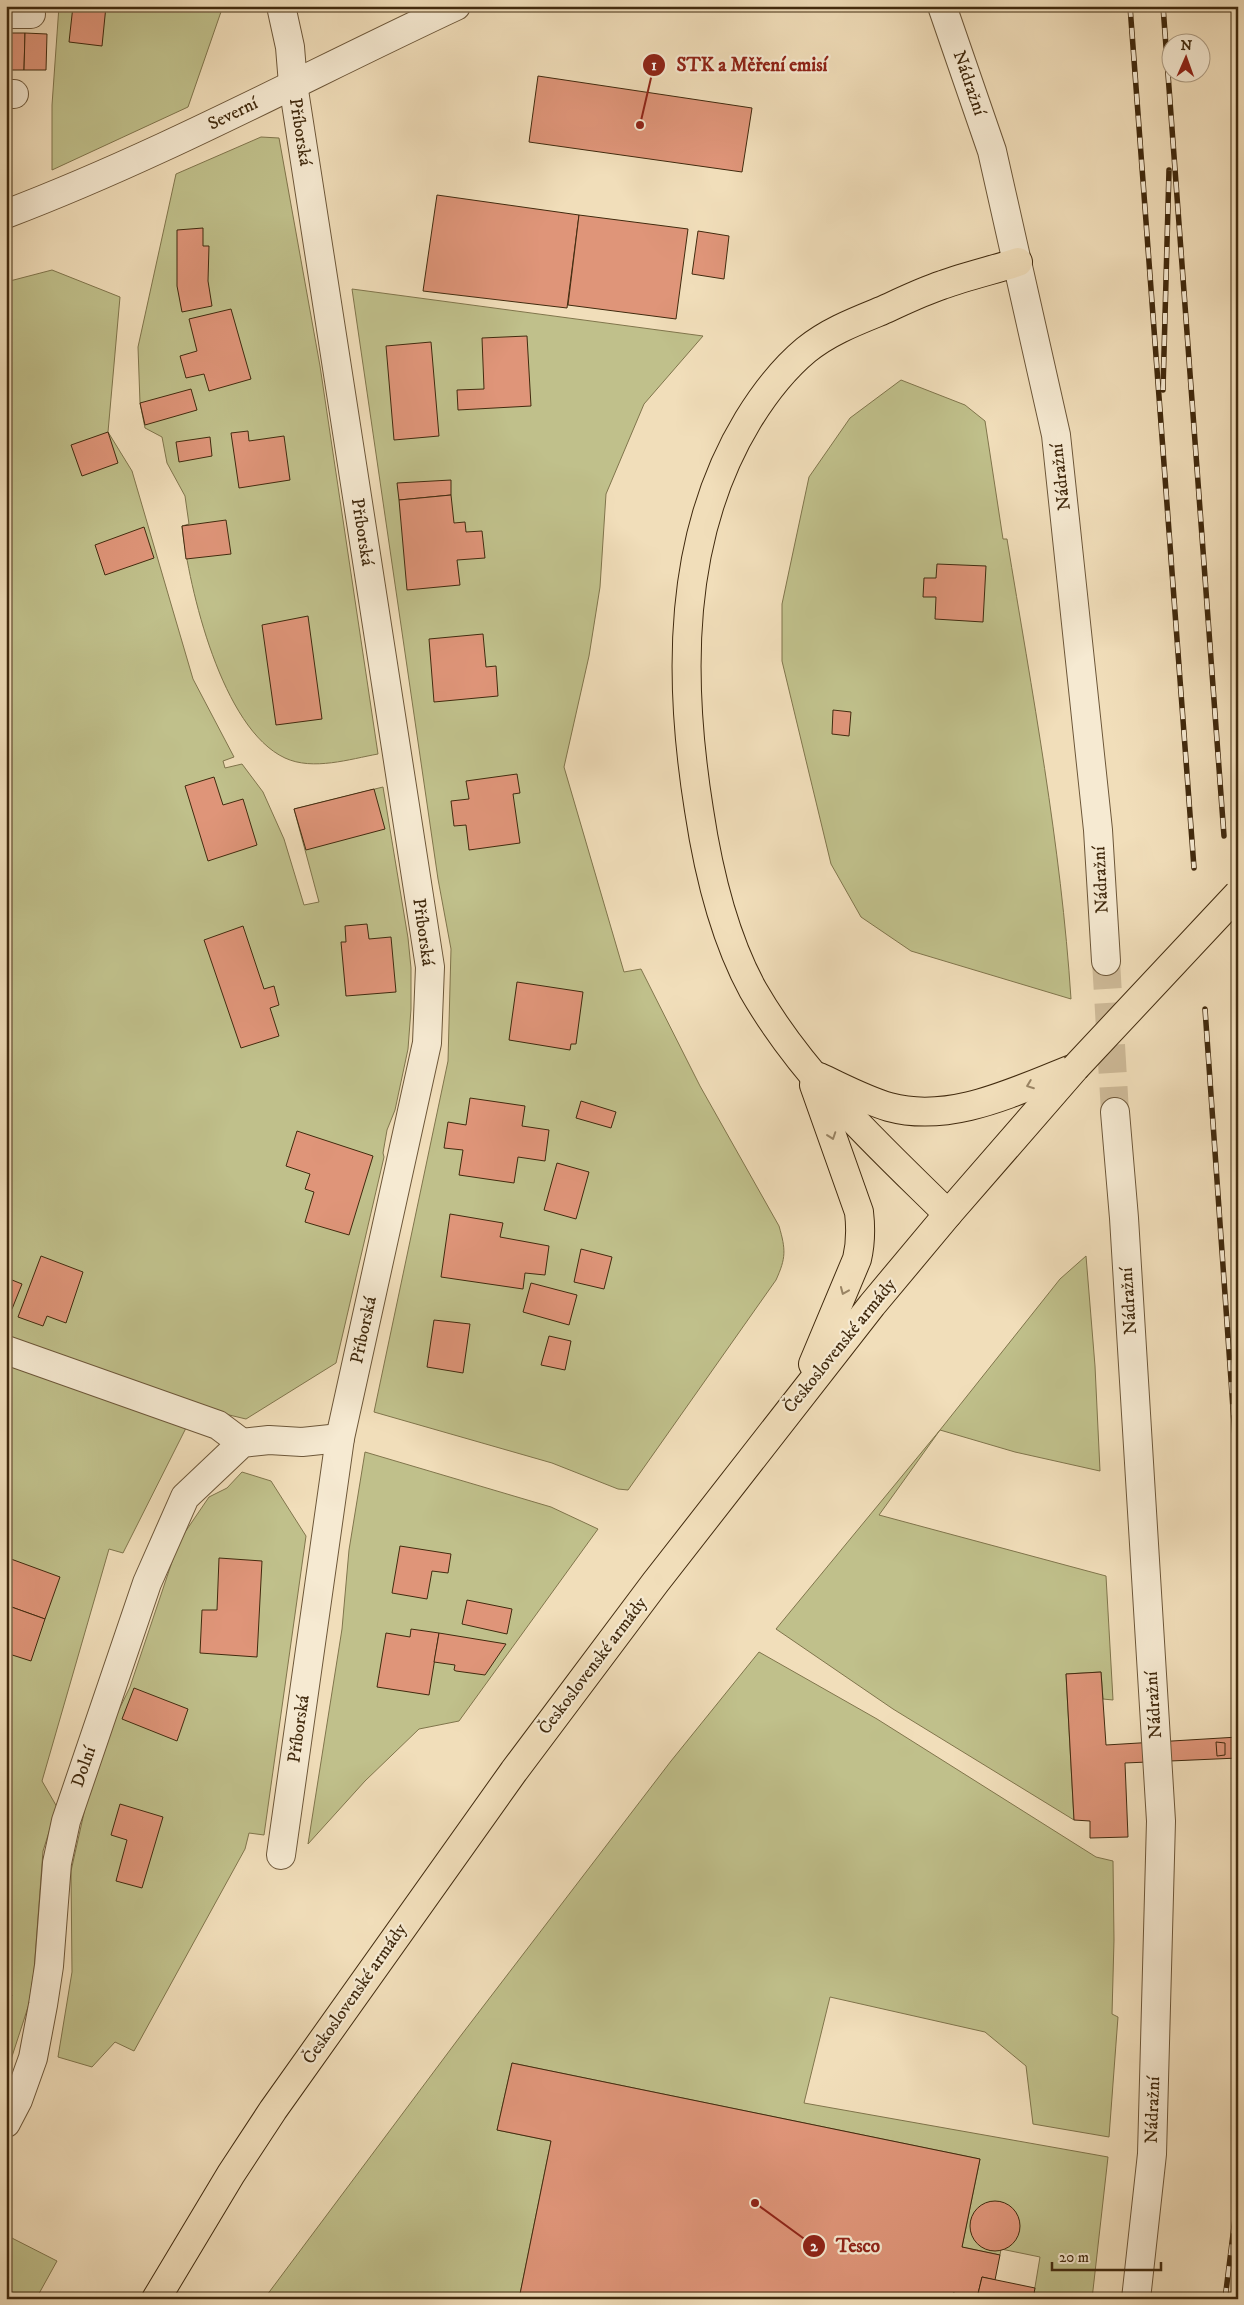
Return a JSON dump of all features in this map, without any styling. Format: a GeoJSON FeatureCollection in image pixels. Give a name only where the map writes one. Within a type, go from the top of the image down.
{"type":"FeatureCollection","features":[{"type":"Feature","properties":{"kind":"main road"},"geometry":{"type":"LineString","coordinates":[[948,1214],[864,1132],[810,1074],[778,1031],[752,987],[731,938],[715,889],[704,839],[689,738],[685,687],[686,636],[691,585],[702,535],[717,484],[738,438],[766,391],[805,351],[829,334],[942,285],[1018,262]]}},
{"type":"Feature","properties":{"kind":"main road","name":"Československé armády"},"geometry":{"type":"LineString","coordinates":[[156,2299],[231,2174],[382,1955],[514,1771],[643,1599],[799,1397],[948,1214],[1075,1068],[1238,894]]}},
{"type":"Feature","properties":{"kind":"main road"},"geometry":{"type":"LineString","coordinates":[[810,1074],[888,1107],[921,1112],[954,1109],[988,1101],[1075,1068]]}},
{"type":"Feature","properties":{"kind":"main road"},"geometry":{"type":"LineString","coordinates":[[799,1397],[858,1259],[861,1243],[859,1212],[810,1074]]}},
{"type":"Feature","properties":{"kind":"street","name":"Příborská"},"geometry":{"type":"LineString","coordinates":[[281,6],[290,47],[293,84],[430,967],[428,1043],[340,1438],[281,1855]]}},
{"type":"Feature","properties":{"kind":"street","name":"Severní"},"geometry":{"type":"LineString","coordinates":[[6,214],[141,158],[456,6]]}},
{"type":"Feature","properties":{"kind":"street","name":"Nádražní"},"geometry":{"type":"LineString","coordinates":[[942,6],[992,151],[1018,262],[1059,456],[1098,830],[1106,961]]}},
{"type":"Feature","properties":{"kind":"street","name":"Nádražní"},"geometry":{"type":"LineString","coordinates":[[1115,1112],[1161,1821],[1152,2154],[1136,2299]]}},
{"type":"Feature","properties":{"kind":"street"},"geometry":{"type":"LineString","coordinates":[[6,1350],[218,1425],[242,1443],[269,1440],[302,1442],[340,1438]]}},
{"type":"Feature","properties":{"kind":"street","name":"Dolní"},"geometry":{"type":"LineString","coordinates":[[6,2122],[18,2100],[33,2058],[42,2013],[49,1966],[57,1863],[66,1821],[147,1584],[185,1497],[242,1443]]}},
{"type":"Feature","properties":{"kind":"green space"},"geometry":{"type":"Polygon","coordinates":[[[59,6],[223,6],[188,107],[52,170],[52,105],[59,6]]]}},
{"type":"Feature","properties":{"kind":"green space"},"geometry":{"type":"Polygon","coordinates":[[[261,137],[279,138],[320,366],[378,754],[332,763],[307,764],[285,758],[263,742],[243,718],[227,688],[212,655],[192,585],[182,526],[189,524],[185,496],[167,463],[162,437],[145,428],[140,403],[138,347],[176,174],[261,137]]]}},
{"type":"Feature","properties":{"kind":"green space"},"geometry":{"type":"Polygon","coordinates":[[[52,270],[120,297],[108,432],[132,471],[193,679],[234,757],[223,761],[225,768],[242,764],[263,792],[284,839],[304,905],[319,902],[294,809],[383,787],[408,938],[411,968],[411,1009],[408,1049],[395,1110],[387,1130],[384,1157],[336,1363],[246,1419],[225,1414],[6,1337],[6,282],[52,270]]]}},
{"type":"Feature","properties":{"kind":"green space"},"geometry":{"type":"Polygon","coordinates":[[[352,289],[703,336],[644,404],[606,494],[600,587],[589,656],[564,767],[624,972],[641,969],[700,1086],[779,1226],[784,1254],[782,1266],[776,1280],[628,1490],[618,1489],[552,1463],[374,1412],[448,1061],[451,949],[438,879],[352,289]]]}},
{"type":"Feature","properties":{"kind":"green space"},"geometry":{"type":"Polygon","coordinates":[[[901,380],[965,405],[985,421],[1003,539],[1007,539],[1045,769],[1060,884],[1071,999],[911,951],[861,917],[831,864],[782,661],[782,604],[809,477],[850,418],[901,380]]]}},
{"type":"Feature","properties":{"kind":"green space"},"geometry":{"type":"Polygon","coordinates":[[[1086,1256],[1095,1366],[1100,1471],[1015,1452],[940,1430],[1060,1279],[1086,1256]]]}},
{"type":"Feature","properties":{"kind":"green space"},"geometry":{"type":"Polygon","coordinates":[[[6,1361],[187,1426],[123,1553],[109,1549],[42,1781],[57,1807],[43,1851],[34,1971],[29,2004],[6,2075],[6,1361]]]}},
{"type":"Feature","properties":{"kind":"green space"},"geometry":{"type":"Polygon","coordinates":[[[940,1430],[879,1515],[1106,1576],[1113,1700],[1103,1699],[1101,1672],[1066,1674],[1074,1820],[893,1709],[776,1629],[940,1430]]]}},
{"type":"Feature","properties":{"kind":"green space"},"geometry":{"type":"Polygon","coordinates":[[[365,1452],[551,1507],[598,1529],[459,1721],[419,1729],[365,1781],[308,1844],[342,1629],[349,1550],[365,1452]]]}},
{"type":"Feature","properties":{"kind":"green space"},"geometry":{"type":"Polygon","coordinates":[[[242,1472],[271,1481],[306,1536],[264,1835],[249,1833],[245,1849],[134,2051],[115,2042],[92,2067],[58,2057],[72,1972],[71,1871],[86,1804],[115,1718],[130,1687],[179,1541],[209,1497],[227,1488],[242,1472]]]}},
{"type":"Feature","properties":{"kind":"green space"},"geometry":{"type":"Polygon","coordinates":[[[759,1652],[877,1719],[1096,1857],[1113,1861],[1114,1940],[1112,2014],[1118,2017],[1109,2137],[1033,2124],[1026,2066],[985,2032],[830,1997],[804,2103],[1108,2157],[1092,2299],[1033,2299],[1040,2257],[1001,2249],[1000,2255],[962,2247],[980,2159],[512,2063],[497,2130],[551,2141],[519,2299],[264,2299],[459,2038],[671,1761],[759,1652]]]}},
{"type":"Feature","properties":{"kind":"green space"},"geometry":{"type":"Polygon","coordinates":[[[6,2235],[57,2261],[36,2299],[6,2299],[6,2235]]]}},
{"type":"Feature","properties":{"kind":"building"},"geometry":{"type":"Polygon","coordinates":[[[73,6],[106,6],[102,46],[69,42],[73,6]]]}},
{"type":"Feature","properties":{"kind":"building"},"geometry":{"type":"Polygon","coordinates":[[[6,33],[9,33],[8,70],[6,70],[6,33]]]}},
{"type":"Feature","properties":{"kind":"building"},"geometry":{"type":"Polygon","coordinates":[[[9,33],[25,33],[24,70],[8,70],[9,33]]]}},
{"type":"Feature","properties":{"kind":"building"},"geometry":{"type":"Polygon","coordinates":[[[25,33],[47,34],[46,70],[24,70],[25,33]]]}},
{"type":"Feature","properties":{"kind":"building"},"geometry":{"type":"Polygon","coordinates":[[[538,76],[752,108],[742,172],[529,142],[538,76]]]}},
{"type":"Feature","properties":{"kind":"building"},"geometry":{"type":"Polygon","coordinates":[[[437,195],[579,215],[567,308],[423,291],[437,195]]]}},
{"type":"Feature","properties":{"kind":"building"},"geometry":{"type":"Polygon","coordinates":[[[579,215],[688,229],[676,319],[568,305],[579,215]]]}},
{"type":"Feature","properties":{"kind":"building"},"geometry":{"type":"Polygon","coordinates":[[[203,228],[203,246],[209,246],[208,281],[212,306],[182,312],[177,286],[177,230],[203,228]]]}},
{"type":"Feature","properties":{"kind":"building"},"geometry":{"type":"Polygon","coordinates":[[[698,231],[729,236],[724,279],[692,274],[698,231]]]}},
{"type":"Feature","properties":{"kind":"building"},"geometry":{"type":"Polygon","coordinates":[[[231,309],[251,379],[209,391],[204,374],[186,378],[180,356],[197,351],[189,319],[231,309]]]}},
{"type":"Feature","properties":{"kind":"building"},"geometry":{"type":"Polygon","coordinates":[[[527,336],[531,406],[458,410],[457,390],[484,389],[482,338],[527,336]]]}},
{"type":"Feature","properties":{"kind":"building"},"geometry":{"type":"Polygon","coordinates":[[[431,342],[439,436],[394,440],[386,346],[431,342]]]}},
{"type":"Feature","properties":{"kind":"building"},"geometry":{"type":"Polygon","coordinates":[[[191,389],[197,410],[145,425],[140,403],[191,389]]]}},
{"type":"Feature","properties":{"kind":"building"},"geometry":{"type":"Polygon","coordinates":[[[248,431],[249,441],[284,436],[290,480],[239,488],[231,433],[248,431]]]}},
{"type":"Feature","properties":{"kind":"building"},"geometry":{"type":"Polygon","coordinates":[[[108,432],[118,463],[82,476],[71,445],[108,432]]]}},
{"type":"Feature","properties":{"kind":"building"},"geometry":{"type":"Polygon","coordinates":[[[210,437],[212,456],[179,462],[176,442],[210,437]]]}},
{"type":"Feature","properties":{"kind":"building"},"geometry":{"type":"Polygon","coordinates":[[[451,480],[451,495],[399,500],[397,483],[451,480]]]}},
{"type":"Feature","properties":{"kind":"building"},"geometry":{"type":"Polygon","coordinates":[[[451,495],[454,523],[465,522],[466,532],[482,531],[485,558],[457,560],[460,585],[407,590],[399,500],[451,495]]]}},
{"type":"Feature","properties":{"kind":"building"},"geometry":{"type":"Polygon","coordinates":[[[226,520],[231,554],[186,559],[182,526],[226,520]]]}},
{"type":"Feature","properties":{"kind":"building"},"geometry":{"type":"Polygon","coordinates":[[[144,527],[154,558],[105,575],[95,545],[144,527]]]}},
{"type":"Feature","properties":{"kind":"building"},"geometry":{"type":"Polygon","coordinates":[[[937,564],[986,566],[983,622],[935,619],[936,597],[923,597],[924,578],[936,578],[937,564]]]}},
{"type":"Feature","properties":{"kind":"building"},"geometry":{"type":"Polygon","coordinates":[[[308,616],[322,719],[276,725],[262,625],[308,616]]]}},
{"type":"Feature","properties":{"kind":"building"},"geometry":{"type":"Polygon","coordinates":[[[483,634],[486,667],[496,666],[498,696],[434,702],[429,639],[483,634]]]}},
{"type":"Feature","properties":{"kind":"building"},"geometry":{"type":"Polygon","coordinates":[[[833,710],[851,712],[849,736],[832,734],[833,710]]]}},
{"type":"Feature","properties":{"kind":"building"},"geometry":{"type":"Polygon","coordinates":[[[517,774],[520,793],[513,794],[520,843],[469,850],[466,825],[454,826],[451,801],[469,799],[466,781],[517,774]]]}},
{"type":"Feature","properties":{"kind":"building"},"geometry":{"type":"Polygon","coordinates":[[[214,777],[223,805],[243,799],[257,845],[208,861],[185,786],[214,777]]]}},
{"type":"Feature","properties":{"kind":"building"},"geometry":{"type":"Polygon","coordinates":[[[374,789],[385,829],[306,850],[294,809],[374,789]]]}},
{"type":"Feature","properties":{"kind":"building"},"geometry":{"type":"Polygon","coordinates":[[[367,924],[369,939],[391,937],[396,992],[346,996],[341,942],[346,942],[345,926],[367,924]]]}},
{"type":"Feature","properties":{"kind":"building"},"geometry":{"type":"Polygon","coordinates":[[[243,926],[264,989],[274,986],[279,1005],[270,1008],[279,1036],[241,1048],[204,940],[243,926]]]}},
{"type":"Feature","properties":{"kind":"building"},"geometry":{"type":"Polygon","coordinates":[[[517,982],[583,992],[576,1044],[571,1044],[570,1050],[509,1040],[517,982]]]}},
{"type":"Feature","properties":{"kind":"building"},"geometry":{"type":"Polygon","coordinates":[[[470,1098],[525,1106],[522,1126],[549,1130],[545,1161],[518,1157],[514,1183],[459,1175],[463,1150],[444,1148],[448,1122],[466,1125],[470,1098]]]}},
{"type":"Feature","properties":{"kind":"building"},"geometry":{"type":"Polygon","coordinates":[[[581,1101],[616,1112],[611,1128],[576,1118],[581,1101]]]}},
{"type":"Feature","properties":{"kind":"building"},"geometry":{"type":"Polygon","coordinates":[[[297,1131],[373,1156],[349,1235],[305,1222],[314,1192],[305,1189],[310,1174],[286,1166],[297,1131]]]}},
{"type":"Feature","properties":{"kind":"building"},"geometry":{"type":"Polygon","coordinates":[[[557,1163],[589,1172],[576,1219],[544,1210],[557,1163]]]}},
{"type":"Feature","properties":{"kind":"building"},"geometry":{"type":"Polygon","coordinates":[[[450,1214],[503,1223],[500,1237],[549,1246],[545,1275],[525,1273],[523,1289],[441,1277],[450,1214]]]}},
{"type":"Feature","properties":{"kind":"building"},"geometry":{"type":"Polygon","coordinates":[[[581,1249],[612,1257],[604,1289],[574,1282],[581,1249]]]}},
{"type":"Feature","properties":{"kind":"building"},"geometry":{"type":"Polygon","coordinates":[[[41,1256],[83,1272],[66,1323],[47,1316],[43,1326],[18,1317],[41,1256]]]}},
{"type":"Feature","properties":{"kind":"building"},"geometry":{"type":"Polygon","coordinates":[[[6,1261],[11,1263],[7,1278],[22,1284],[12,1309],[6,1307],[6,1261]]]}},
{"type":"Feature","properties":{"kind":"building"},"geometry":{"type":"Polygon","coordinates":[[[531,1283],[577,1295],[569,1325],[523,1312],[531,1283]]]}},
{"type":"Feature","properties":{"kind":"building"},"geometry":{"type":"Polygon","coordinates":[[[434,1320],[470,1324],[463,1373],[427,1367],[434,1320]]]}},
{"type":"Feature","properties":{"kind":"building"},"geometry":{"type":"Polygon","coordinates":[[[549,1336],[571,1341],[565,1370],[541,1365],[549,1336]]]}},
{"type":"Feature","properties":{"kind":"building"},"geometry":{"type":"Polygon","coordinates":[[[400,1546],[451,1554],[448,1573],[432,1571],[427,1599],[392,1593],[400,1546]]]}},
{"type":"Feature","properties":{"kind":"building"},"geometry":{"type":"Polygon","coordinates":[[[219,1558],[262,1561],[257,1657],[200,1653],[202,1610],[217,1610],[219,1558]]]}},
{"type":"Feature","properties":{"kind":"building"},"geometry":{"type":"Polygon","coordinates":[[[11,1559],[60,1577],[45,1619],[6,1605],[6,1572],[11,1559]]]}},
{"type":"Feature","properties":{"kind":"building"},"geometry":{"type":"Polygon","coordinates":[[[467,1600],[512,1609],[507,1634],[462,1624],[467,1600]]]}},
{"type":"Feature","properties":{"kind":"building"},"geometry":{"type":"Polygon","coordinates":[[[6,1605],[45,1619],[31,1661],[6,1653],[6,1605]]]}},
{"type":"Feature","properties":{"kind":"building"},"geometry":{"type":"Polygon","coordinates":[[[411,1629],[439,1633],[429,1695],[377,1687],[386,1633],[410,1637],[411,1629]]]}},
{"type":"Feature","properties":{"kind":"building"},"geometry":{"type":"Polygon","coordinates":[[[439,1633],[506,1644],[485,1675],[456,1671],[454,1670],[455,1665],[434,1662],[439,1633]]]}},
{"type":"Feature","properties":{"kind":"building"},"geometry":{"type":"Polygon","coordinates":[[[1101,1672],[1106,1745],[1238,1737],[1238,1758],[1125,1763],[1128,1837],[1090,1838],[1090,1821],[1074,1820],[1066,1674],[1101,1672]]]}},
{"type":"Feature","properties":{"kind":"building"},"geometry":{"type":"Polygon","coordinates":[[[134,1688],[188,1709],[177,1741],[122,1719],[134,1688]]]}},
{"type":"Feature","properties":{"kind":"building"},"geometry":{"type":"Polygon","coordinates":[[[1216,1742],[1225,1743],[1225,1755],[1217,1756],[1216,1742]]]}},
{"type":"Feature","properties":{"kind":"building"},"geometry":{"type":"Polygon","coordinates":[[[120,1804],[163,1817],[142,1888],[116,1881],[127,1840],[111,1835],[120,1804]]]}},
{"type":"Feature","properties":{"kind":"building"},"geometry":{"type":"Polygon","coordinates":[[[6,1993],[12,1995],[6,2013],[6,1993]]]}},
{"type":"Feature","properties":{"kind":"building"},"geometry":{"type":"Polygon","coordinates":[[[512,2063],[980,2159],[962,2247],[1000,2255],[995,2280],[982,2277],[977,2298],[953,2293],[952,2299],[519,2299],[551,2141],[497,2130],[512,2063]]]}},
{"type":"Feature","properties":{"kind":"building"},"geometry":{"type":"Polygon","coordinates":[[[995,2201],[1013,2208],[1020,2226],[1013,2244],[995,2251],[977,2244],[970,2226],[977,2208],[995,2201]]]}},
{"type":"Feature","properties":{"kind":"building"},"geometry":{"type":"Polygon","coordinates":[[[982,2277],[1035,2288],[1033,2299],[952,2299],[953,2293],[977,2298],[982,2277]]]}},
{"type":"Feature","properties":{"kind":"tunnel"},"geometry":{"type":"LineString","coordinates":[[1106,961],[1115,1112]]}},
{"type":"Feature","properties":{"kind":"railway"},"geometry":{"type":"LineString","coordinates":[[1130,6],[1194,868]]}},
{"type":"Feature","properties":{"kind":"railway"},"geometry":{"type":"LineString","coordinates":[[1163,6],[1224,836]]}},
{"type":"Feature","properties":{"kind":"railway"},"geometry":{"type":"LineString","coordinates":[[1163,390],[1169,170]]}},
{"type":"Feature","properties":{"kind":"railway"},"geometry":{"type":"LineString","coordinates":[[1235,974],[1238,1005]]}},
{"type":"Feature","properties":{"kind":"railway"},"geometry":{"type":"LineString","coordinates":[[1205,1009],[1238,1480]]}},
{"type":"Feature","properties":{"kind":"railway"},"geometry":{"type":"LineString","coordinates":[[1225,2299],[1238,2194]]}},
{"type":"Feature","properties":{"kind":"place","name":"STK a Měření emisí"},"geometry":{"type":"Point","coordinates":[640,125]}},
{"type":"Feature","properties":{"kind":"place","name":"Tesco"},"geometry":{"type":"Point","coordinates":[755,2203]}}]}
